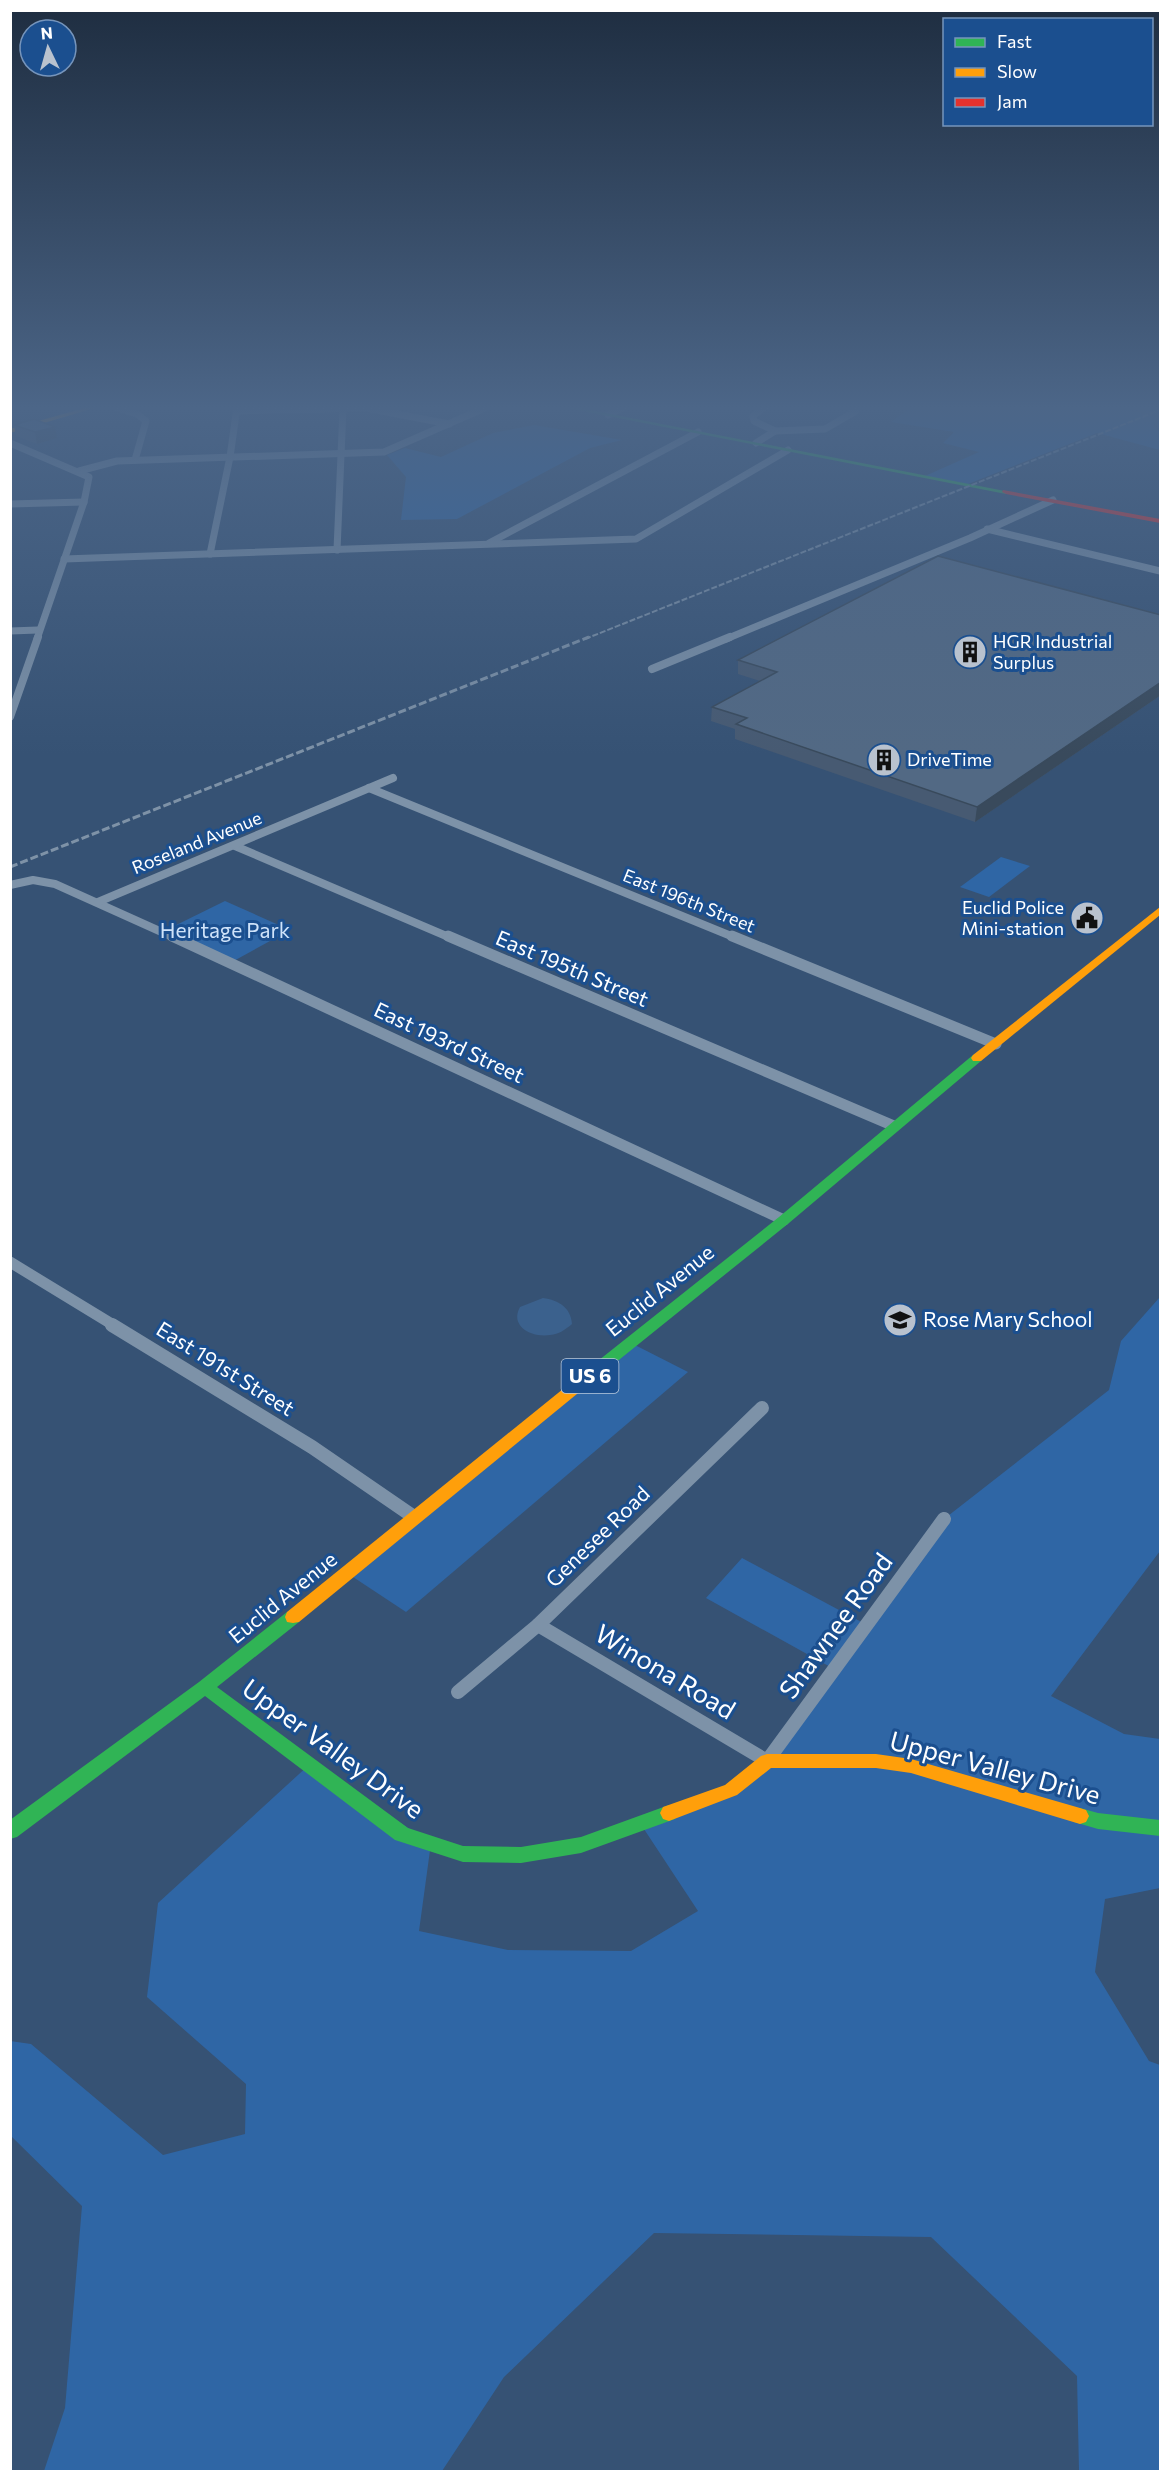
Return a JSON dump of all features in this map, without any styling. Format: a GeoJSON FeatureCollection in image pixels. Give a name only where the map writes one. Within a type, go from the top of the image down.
{"type":"FeatureCollection","features":[{"type":"Feature","properties":{"kind":"street"},"geometry":{"type":"LineString","coordinates":[[10,717],[76,523]]}},
{"type":"Feature","properties":{"kind":"street"},"geometry":{"type":"LineString","coordinates":[[210,554],[216,523]]}},
{"type":"Feature","properties":{"kind":"street"},"geometry":{"type":"LineString","coordinates":[[337,550],[339,523]]}},
{"type":"Feature","properties":{"kind":"street"},"geometry":{"type":"LineString","coordinates":[[485,545],[527,523]]}},
{"type":"Feature","properties":{"kind":"street"},"geometry":{"type":"LineString","coordinates":[[63,559],[636,539],[664,523]]}},
{"type":"Feature","properties":{"kind":"street"},"geometry":{"type":"LineString","coordinates":[[652,669],[1001,523]]}},
{"type":"Feature","properties":{"kind":"street"},"geometry":{"type":"LineString","coordinates":[[987,529],[1161,571]]}},
{"type":"Feature","properties":{"kind":"street"},"geometry":{"type":"LineString","coordinates":[[10,631],[38,630]]}},
{"type":"Feature","properties":{"kind":"street","name":"Roseland Avenue"},"geometry":{"type":"LineString","coordinates":[[98,902],[393,778]]}},
{"type":"Feature","properties":{"kind":"street","name":"East 196th Street"},"geometry":{"type":"LineString","coordinates":[[369,788],[996,1044]]}},
{"type":"Feature","properties":{"kind":"street","name":"East 195th Street"},"geometry":{"type":"LineString","coordinates":[[235,846],[894,1126]]}},
{"type":"Feature","properties":{"kind":"street"},"geometry":{"type":"LineString","coordinates":[[10,885],[35,879],[47,880],[98,902]]}},
{"type":"Feature","properties":{"kind":"street","name":"East 193rd Street"},"geometry":{"type":"LineString","coordinates":[[98,902],[784,1220]]}},
{"type":"Feature","properties":{"kind":"street","name":"Euclid Avenue"},"geometry":{"type":"LineString","coordinates":[[10,1831],[205,1687],[316,1599],[414,1517],[784,1220],[894,1126],[1161,910]]}},
{"type":"Feature","properties":{"kind":"street","name":"East 191st Street"},"geometry":{"type":"LineString","coordinates":[[10,1262],[312,1447],[414,1517]]}},
{"type":"Feature","properties":{"kind":"street","name":"Genesee Road"},"geometry":{"type":"LineString","coordinates":[[458,1692],[538,1624],[762,1408]]}},
{"type":"Feature","properties":{"kind":"street","name":"Shawnee Road"},"geometry":{"type":"LineString","coordinates":[[767,1761],[944,1519]]}},
{"type":"Feature","properties":{"kind":"street","name":"Winona Road"},"geometry":{"type":"LineString","coordinates":[[538,1624],[767,1761]]}},
{"type":"Feature","properties":{"kind":"street","name":"Upper Valley Drive"},"geometry":{"type":"LineString","coordinates":[[205,1687],[402,1834],[464,1854],[521,1855],[581,1845],[731,1790],[767,1761],[876,1761],[911,1766],[1047,1808],[1098,1821],[1161,1828]]}},
{"type":"Feature","properties":{"kind":"green space"},"geometry":{"type":"Polygon","coordinates":[[[1001,857],[1030,866],[989,897],[960,887],[1001,857]]]}},
{"type":"Feature","properties":{"kind":"green space","name":"Heritage Park"},"geometry":{"type":"Polygon","coordinates":[[[225,901],[290,930],[230,963],[162,932],[225,901]]]}},
{"type":"Feature","properties":{"kind":"green space"},"geometry":{"type":"Polygon","coordinates":[[[1160,1297],[1160,1551],[1051,1696],[1124,1734],[1160,1739],[1160,1888],[1105,1899],[1095,1972],[1149,2061],[1160,2065],[1160,2471],[1079,2471],[1077,2376],[931,2237],[654,2233],[504,2377],[442,2471],[44,2471],[65,2408],[82,2206],[11,2136],[10,2041],[31,2044],[163,2155],[245,2134],[246,2084],[147,1997],[158,1903],[310,1764],[431,1843],[419,1931],[508,1950],[631,1951],[698,1911],[640,1823],[731,1790],[767,1761],[834,1669],[706,1598],[742,1558],[867,1625],[944,1519],[1109,1390],[1121,1341],[1160,1297]]]}},
{"type":"Feature","properties":{"kind":"green space"},"geometry":{"type":"Polygon","coordinates":[[[631,1343],[688,1372],[406,1612],[347,1573],[631,1343]]]}},
{"type":"Feature","properties":{"kind":"shaded area"},"geometry":{"type":"Polygon","coordinates":[[[543,1298],[554,1301],[567,1309],[572,1324],[550,1335],[537,1335],[524,1330],[518,1320],[517,1314],[520,1307],[543,1298]]]}},
{"type":"Feature","properties":{"kind":"building","name":"HGR Industrial Surplus"},"geometry":{"type":"Polygon","coordinates":[[[938,556],[1161,615],[1161,682],[977,807],[736,724],[747,718],[712,707],[777,672],[738,660],[938,556]]]}},
{"type":"Feature","properties":{"kind":"railway"},"geometry":{"type":"LineString","coordinates":[[585,639],[877,523]]}},
{"type":"Feature","properties":{"kind":"railway"},"geometry":{"type":"LineString","coordinates":[[10,867],[589,637]]}},
{"type":"Feature","properties":{"kind":"traffic: fast"},"geometry":{"type":"LineString","coordinates":[[589,1376],[784,1220],[977,1058]]}},
{"type":"Feature","properties":{"kind":"traffic: fast"},"geometry":{"type":"LineString","coordinates":[[10,1831],[205,1687],[293,1617]]}},
{"type":"Feature","properties":{"kind":"traffic: fast"},"geometry":{"type":"LineString","coordinates":[[205,1687],[402,1834],[463,1854],[521,1855],[581,1845],[669,1813]]}},
{"type":"Feature","properties":{"kind":"traffic: fast"},"geometry":{"type":"LineString","coordinates":[[1080,1816],[1098,1821],[1160,1828]]}},
{"type":"Feature","properties":{"kind":"traffic: slow"},"geometry":{"type":"LineString","coordinates":[[977,1058],[1160,910]]}},
{"type":"Feature","properties":{"kind":"traffic: slow"},"geometry":{"type":"LineString","coordinates":[[293,1617],[589,1376]]}},
{"type":"Feature","properties":{"kind":"traffic: slow"},"geometry":{"type":"LineString","coordinates":[[669,1813],[731,1790],[767,1761],[876,1761],[911,1766],[1080,1816]]}},
{"type":"Feature","properties":{"kind":"place","name":"HGR Industrial Surplus"},"geometry":{"type":"Point","coordinates":[970,652]}},
{"type":"Feature","properties":{"kind":"place","name":"DriveTime"},"geometry":{"type":"Point","coordinates":[884,760]}},
{"type":"Feature","properties":{"kind":"place","name":"Euclid Police Mini-station"},"geometry":{"type":"Point","coordinates":[1087,918]}},
{"type":"Feature","properties":{"kind":"place","name":"Rose Mary School"},"geometry":{"type":"Point","coordinates":[900,1320]}}]}
